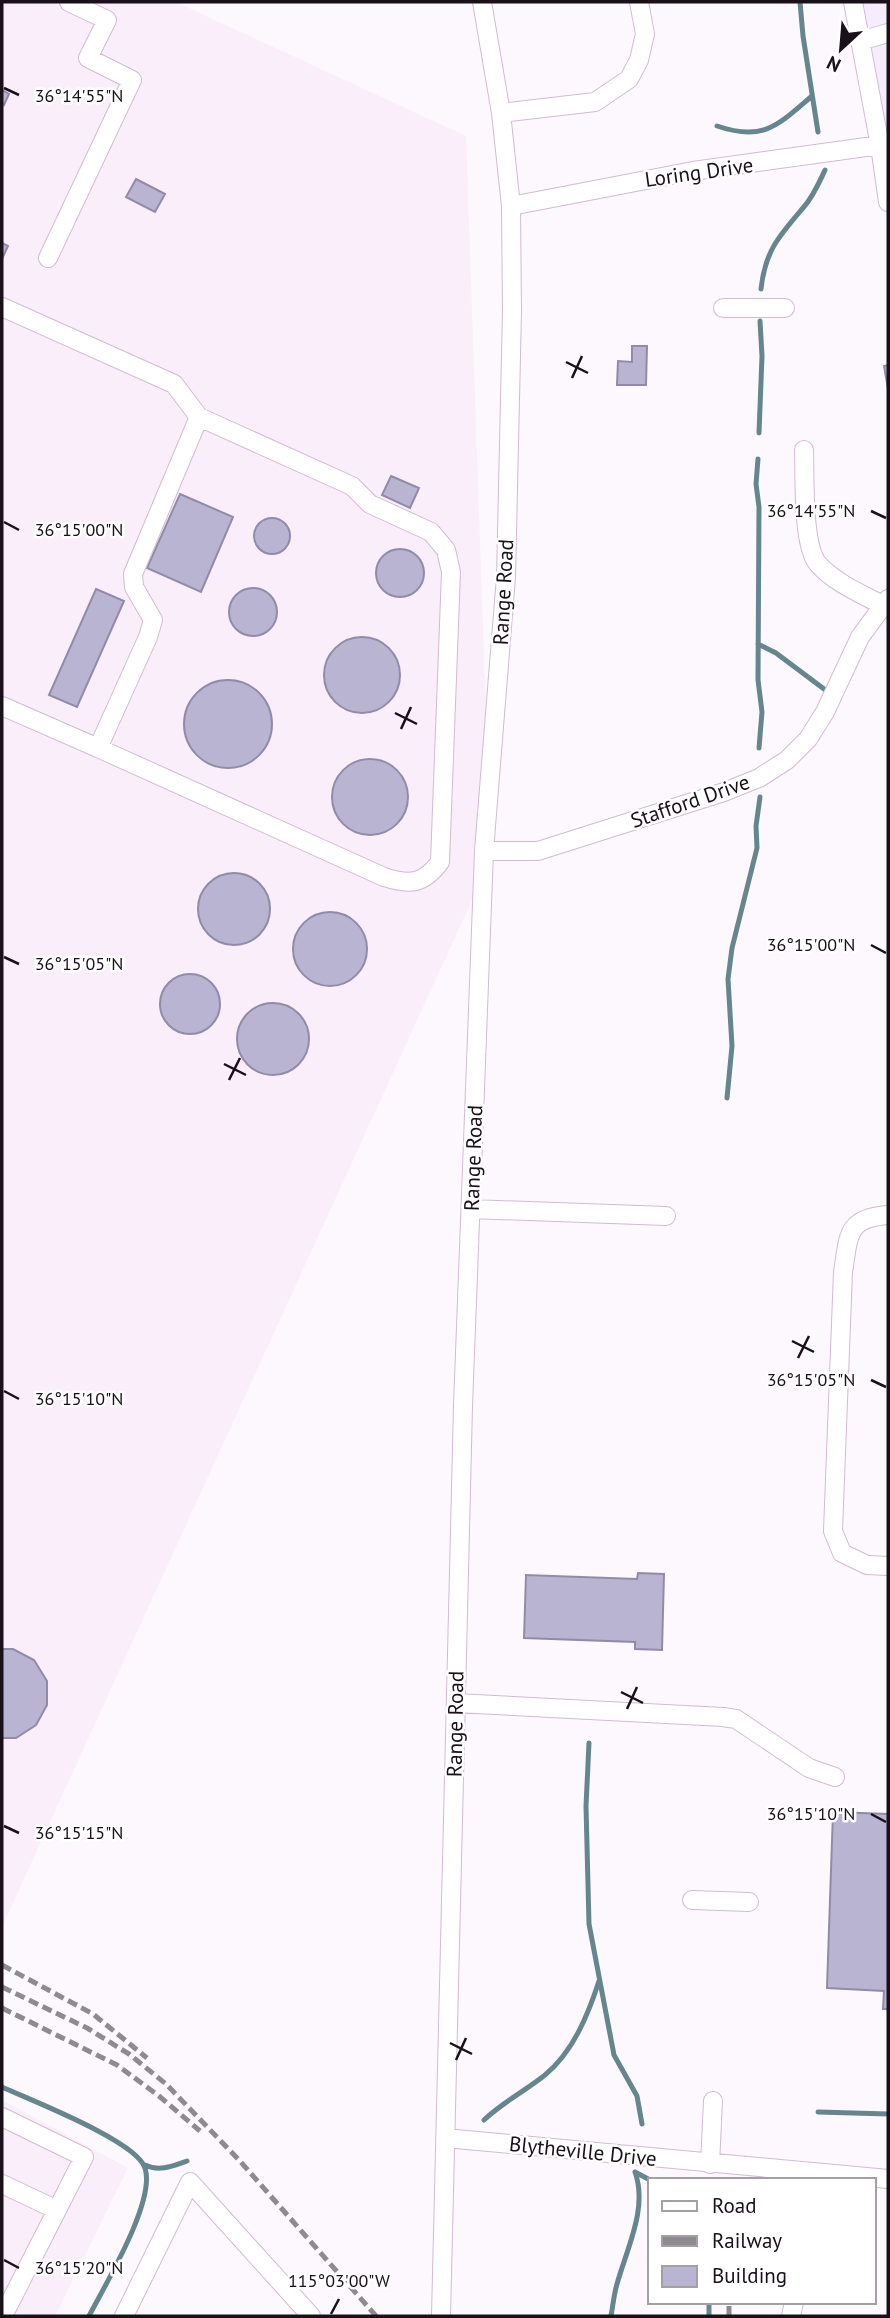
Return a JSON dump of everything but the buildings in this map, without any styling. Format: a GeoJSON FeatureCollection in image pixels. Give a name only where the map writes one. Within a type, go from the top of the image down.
{"type":"FeatureCollection","features":[{"type":"Feature","properties":{"kind":"street"},"geometry":{"type":"LineString","coordinates":[[48,258],[132,80],[88,58],[107,20],[69,2]]}},
{"type":"Feature","properties":{"kind":"street","name":"Range Road"},"geometry":{"type":"LineString","coordinates":[[441,2316],[463,1406],[484,851],[506,577],[512,311],[511,206],[501,113],[482,2]]}},
{"type":"Feature","properties":{"kind":"street"},"geometry":{"type":"LineString","coordinates":[[501,113],[594,102],[629,79],[639,60],[645,34],[639,2]]}},
{"type":"Feature","properties":{"kind":"street"},"geometry":{"type":"LineString","coordinates":[[853,2],[884,145],[888,202]]}},
{"type":"Feature","properties":{"kind":"street"},"geometry":{"type":"LineString","coordinates":[[860,41],[888,33]]}},
{"type":"Feature","properties":{"kind":"street","name":"Loring Drive"},"geometry":{"type":"LineString","coordinates":[[511,206],[693,171],[884,145]]}},
{"type":"Feature","properties":{"kind":"street"},"geometry":{"type":"LineString","coordinates":[[2,307],[174,384],[199,416],[352,486],[370,504],[431,533],[446,550],[451,572],[439,862],[430,875],[416,881],[401,882],[384,877],[2,706]]}},
{"type":"Feature","properties":{"kind":"street"},"geometry":{"type":"LineString","coordinates":[[723,308],[785,308]]}},
{"type":"Feature","properties":{"kind":"street"},"geometry":{"type":"LineString","coordinates":[[98,748],[148,637],[153,620],[134,587],[133,574],[199,416]]}},
{"type":"Feature","properties":{"kind":"street"},"geometry":{"type":"LineString","coordinates":[[804,450],[808,542],[816,562],[837,581],[885,602]]}},
{"type":"Feature","properties":{"kind":"street","name":"Stafford Drive"},"geometry":{"type":"LineString","coordinates":[[484,851],[538,851],[724,792],[759,778],[787,760],[808,739],[825,712],[860,637],[885,602]]}},
{"type":"Feature","properties":{"kind":"street"},"geometry":{"type":"LineString","coordinates":[[471,1209],[666,1216]]}},
{"type":"Feature","properties":{"kind":"street"},"geometry":{"type":"LineString","coordinates":[[888,1215],[867,1217],[850,1231],[843,1272],[832,1531],[842,1553],[867,1565],[888,1566]]}},
{"type":"Feature","properties":{"kind":"street"},"geometry":{"type":"LineString","coordinates":[[456,1703],[723,1717],[736,1720],[809,1768],[835,1777]]}},
{"type":"Feature","properties":{"kind":"street"},"geometry":{"type":"LineString","coordinates":[[692,1900],[749,1902]]}},
{"type":"Feature","properties":{"kind":"street"},"geometry":{"type":"LineString","coordinates":[[710,2164],[713,2101]]}},
{"type":"Feature","properties":{"kind":"street"},"geometry":{"type":"LineString","coordinates":[[2,2117],[84,2157],[3,2316]]}},
{"type":"Feature","properties":{"kind":"street","name":"Blytheville Drive"},"geometry":{"type":"LineString","coordinates":[[445,2138],[888,2179]]}},
{"type":"Feature","properties":{"kind":"street"},"geometry":{"type":"LineString","coordinates":[[124,2316],[190,2182],[311,2316]]}},
{"type":"Feature","properties":{"kind":"street"},"geometry":{"type":"LineString","coordinates":[[2,2184],[57,2210]]}},
{"type":"Feature","properties":{"kind":"shaded area"},"geometry":{"type":"Polygon","coordinates":[[[2,2],[176,2],[466,136],[491,859],[2,1927],[2,2]]]}},
{"type":"Feature","properties":{"kind":"shaded area"},"geometry":{"type":"Polygon","coordinates":[[[861,2],[888,2],[888,172],[861,2]]]}},
{"type":"Feature","properties":{"kind":"shaded area"},"geometry":{"type":"Polygon","coordinates":[[[2,2100],[128,2168],[55,2316],[2,2316],[2,2100]]]}},
{"type":"Feature","properties":{"kind":"waterway"},"geometry":{"type":"LineString","coordinates":[[800,2],[818,132]]}},
{"type":"Feature","properties":{"kind":"waterway"},"geometry":{"type":"LineString","coordinates":[[717,126],[747,132],[769,128],[812,96]]}},
{"type":"Feature","properties":{"kind":"waterway"},"geometry":{"type":"LineString","coordinates":[[761,289],[770,254],[816,190],[825,170]]}},
{"type":"Feature","properties":{"kind":"waterway"},"geometry":{"type":"LineString","coordinates":[[759,433],[762,356],[760,321]]}},
{"type":"Feature","properties":{"kind":"waterway"},"geometry":{"type":"LineString","coordinates":[[758,459],[758,680],[762,712],[759,748]]}},
{"type":"Feature","properties":{"kind":"waterway"},"geometry":{"type":"LineString","coordinates":[[758,644],[776,653],[824,689]]}},
{"type":"Feature","properties":{"kind":"waterway"},"geometry":{"type":"LineString","coordinates":[[727,1098],[732,1046],[728,979],[732,948],[757,848],[756,826],[760,797]]}},
{"type":"Feature","properties":{"kind":"waterway"},"geometry":{"type":"LineString","coordinates":[[589,1743],[586,1806],[589,1924],[614,2055],[637,2096],[642,2124]]}},
{"type":"Feature","properties":{"kind":"waterway"},"geometry":{"type":"LineString","coordinates":[[484,2120],[555,2066],[584,2020],[599,1981]]}},
{"type":"Feature","properties":{"kind":"waterway"},"geometry":{"type":"LineString","coordinates":[[2,2087],[104,2134],[138,2157],[145,2168],[143,2201],[136,2221],[89,2316]]}},
{"type":"Feature","properties":{"kind":"waterway"},"geometry":{"type":"LineString","coordinates":[[818,2112],[888,2114]]}},
{"type":"Feature","properties":{"kind":"waterway"},"geometry":{"type":"LineString","coordinates":[[145,2165],[161,2168],[187,2161]]}},
{"type":"Feature","properties":{"kind":"waterway"},"geometry":{"type":"LineString","coordinates":[[635,2172],[648,2179]]}},
{"type":"Feature","properties":{"kind":"waterway"},"geometry":{"type":"LineString","coordinates":[[611,2316],[616,2288],[638,2214],[635,2172]]}},
{"type":"Feature","properties":{"kind":"waterway"},"geometry":{"type":"LineString","coordinates":[[709,2304],[709,2316]]}},
{"type":"Feature","properties":{"kind":"railway"},"geometry":{"type":"LineString","coordinates":[[2,1965],[93,2014],[147,2058]]}},
{"type":"Feature","properties":{"kind":"railway"},"geometry":{"type":"LineString","coordinates":[[2,1987],[87,2028],[129,2054],[166,2084],[239,2160],[376,2316]]}},
{"type":"Feature","properties":{"kind":"railway"},"geometry":{"type":"LineString","coordinates":[[2,2008],[117,2065],[200,2131]]}},
{"type":"Feature","properties":{"kind":"railway"},"geometry":{"type":"LineString","coordinates":[[729,2304],[729,2316]]}}]}
